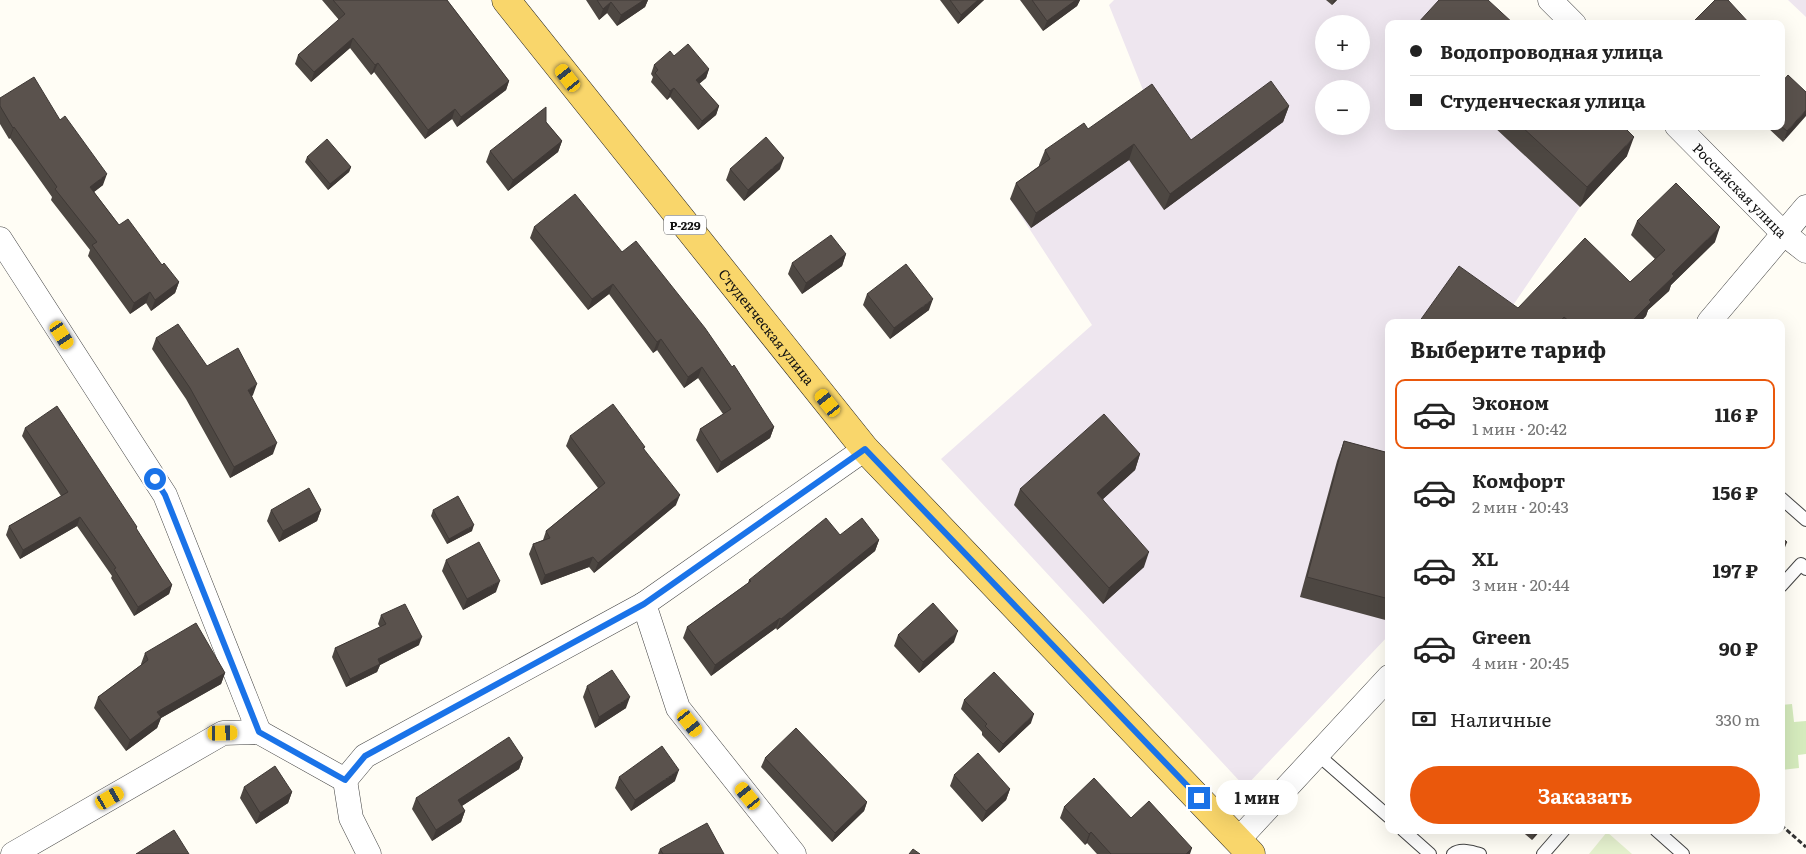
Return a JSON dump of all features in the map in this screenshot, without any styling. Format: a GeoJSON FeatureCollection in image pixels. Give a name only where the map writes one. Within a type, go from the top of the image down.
{"type":"FeatureCollection","features":[{"type":"Feature","properties":{"kind":"main road","name":"Студенческая улица"},"geometry":{"type":"LineString","coordinates":[[506,0],[865,449],[1245,847]]}},
{"type":"Feature","properties":{"kind":"street"},"geometry":{"type":"LineString","coordinates":[[1550,0],[1570,20]]}},
{"type":"Feature","properties":{"kind":"street","name":"Российская улица"},"geometry":{"type":"LineString","coordinates":[[1680,130],[1783,233],[1806,251]]}},
{"type":"Feature","properties":{"kind":"street"},"geometry":{"type":"LineString","coordinates":[[1711,319],[1806,207]]}},
{"type":"Feature","properties":{"kind":"street"},"geometry":{"type":"LineString","coordinates":[[0,239],[165,495],[259,732]]}},
{"type":"Feature","properties":{"kind":"street"},"geometry":{"type":"LineString","coordinates":[[369,854],[351,818],[345,780],[365,756],[644,604],[865,449]]}},
{"type":"Feature","properties":{"kind":"street"},"geometry":{"type":"LineString","coordinates":[[644,604],[678,708],[794,854]]}},
{"type":"Feature","properties":{"kind":"street"},"geometry":{"type":"LineString","coordinates":[[1245,847],[1318,754],[1385,681]]}},
{"type":"Feature","properties":{"kind":"street"},"geometry":{"type":"LineString","coordinates":[[13,854],[223,733],[259,732],[345,780]]}},
{"type":"Feature","properties":{"kind":"lane"},"geometry":{"type":"LineString","coordinates":[[1785,502],[1806,520]]}},
{"type":"Feature","properties":{"kind":"lane"},"geometry":{"type":"LineString","coordinates":[[1785,582],[1804,564]]}},
{"type":"Feature","properties":{"kind":"lane"},"geometry":{"type":"LineString","coordinates":[[1318,754],[1385,814]]}},
{"type":"Feature","properties":{"kind":"lane"},"geometry":{"type":"LineString","coordinates":[[1408,834],[1430,854]]}},
{"type":"Feature","properties":{"kind":"lane"},"geometry":{"type":"LineString","coordinates":[[1543,854],[1560,834]]}},
{"type":"Feature","properties":{"kind":"lane"},"geometry":{"type":"LineString","coordinates":[[1661,834],[1684,854]]}},
{"type":"Feature","properties":{"kind":"lane"},"geometry":{"type":"LineString","coordinates":[[1453,854],[1464,851],[1480,854]]}},
{"type":"Feature","properties":{"kind":"path"},"geometry":{"type":"LineString","coordinates":[[1785,829],[1806,847]]}},
{"type":"Feature","properties":{"kind":"shaded area"},"geometry":{"type":"Polygon","coordinates":[[[1114,0],[1460,0],[1481,20],[1385,20],[1385,130],[1599,130],[1627,156],[1580,207],[1505,317],[1508,319],[1385,319],[1385,639],[1245,787],[941,459],[1092,325],[1010,199],[1044,175],[1039,165],[1147,100],[1109,5],[1114,0]]]}},
{"type":"Feature","properties":{"kind":"shaded area"},"geometry":{"type":"Polygon","coordinates":[[[1788,0],[1806,0],[1806,17],[1788,0]]]}},
{"type":"Feature","properties":{"kind":"green space"},"geometry":{"type":"Polygon","coordinates":[[[1792,704],[1794,722],[1806,721],[1806,754],[1798,755],[1799,768],[1785,770],[1785,705],[1792,704]]]}},
{"type":"Feature","properties":{"kind":"green space"},"geometry":{"type":"Polygon","coordinates":[[[1605,834],[1609,834],[1632,854],[1589,854],[1605,834]]]}},
{"type":"Feature","properties":{"kind":"building"},"geometry":{"type":"Polygon","coordinates":[[[333,0],[447,0],[509,81],[461,117],[455,109],[428,130],[378,63],[375,65],[353,38],[314,72],[298,55],[345,14],[333,0]]]}},
{"type":"Feature","properties":{"kind":"building"},"geometry":{"type":"Polygon","coordinates":[[[597,0],[644,0],[621,15],[611,2],[603,9],[597,0]]]}},
{"type":"Feature","properties":{"kind":"building"},"geometry":{"type":"Polygon","coordinates":[[[950,0],[978,0],[961,15],[950,0]]]}},
{"type":"Feature","properties":{"kind":"building"},"geometry":{"type":"Polygon","coordinates":[[[1032,0],[1076,0],[1047,21],[1032,0]]]}},
{"type":"Feature","properties":{"kind":"building"},"geometry":{"type":"Polygon","coordinates":[[[1439,0],[1488,0],[1510,20],[1421,20],[1439,0]]]}},
{"type":"Feature","properties":{"kind":"building"},"geometry":{"type":"Polygon","coordinates":[[[1715,0],[1728,0],[1746,20],[1695,20],[1715,0]]]}},
{"type":"Feature","properties":{"kind":"building"},"geometry":{"type":"Polygon","coordinates":[[[688,44],[709,69],[696,80],[719,106],[702,121],[674,88],[670,91],[655,73],[658,70],[654,65],[670,51],[674,56],[688,44]]]}},
{"type":"Feature","properties":{"kind":"building"},"geometry":{"type":"Polygon","coordinates":[[[1788,75],[1806,92],[1806,110],[1787,131],[1785,129],[1785,78],[1788,75]]]}},
{"type":"Feature","properties":{"kind":"building"},"geometry":{"type":"Polygon","coordinates":[[[34,77],[60,120],[65,116],[107,174],[90,187],[119,225],[128,219],[162,265],[164,263],[179,282],[155,300],[150,292],[134,303],[92,245],[97,242],[55,189],[57,187],[13,128],[0,106],[0,98],[34,77]]]}},
{"type":"Feature","properties":{"kind":"building"},"geometry":{"type":"Polygon","coordinates":[[[1271,81],[1289,106],[1170,194],[1134,144],[1036,213],[1016,183],[1050,159],[1045,150],[1084,123],[1088,129],[1152,84],[1191,140],[1271,81]]]}},
{"type":"Feature","properties":{"kind":"building"},"geometry":{"type":"Polygon","coordinates":[[[546,107],[546,122],[562,141],[513,180],[490,151],[546,107]]]}},
{"type":"Feature","properties":{"kind":"building"},"geometry":{"type":"Polygon","coordinates":[[[1525,130],[1627,130],[1634,137],[1587,187],[1525,130]]]}},
{"type":"Feature","properties":{"kind":"building"},"geometry":{"type":"Polygon","coordinates":[[[766,137],[784,158],[748,190],[730,169],[766,137]]]}},
{"type":"Feature","properties":{"kind":"building"},"geometry":{"type":"Polygon","coordinates":[[[327,139],[351,167],[330,184],[307,157],[327,139]]]}},
{"type":"Feature","properties":{"kind":"building"},"geometry":{"type":"Polygon","coordinates":[[[1676,183],[1720,227],[1672,274],[1674,276],[1649,300],[1651,302],[1634,319],[1566,319],[1564,317],[1562,319],[1421,319],[1459,266],[1518,308],[1585,238],[1630,282],[1665,250],[1637,221],[1676,183]]]}},
{"type":"Feature","properties":{"kind":"building"},"geometry":{"type":"Polygon","coordinates":[[[575,194],[622,252],[636,241],[705,328],[732,367],[734,365],[774,427],[721,462],[700,429],[731,409],[702,367],[688,377],[661,339],[657,342],[613,284],[592,299],[534,227],[575,194]]]}},
{"type":"Feature","properties":{"kind":"building"},"geometry":{"type":"Polygon","coordinates":[[[831,235],[846,254],[806,283],[792,263],[831,235]]]}},
{"type":"Feature","properties":{"kind":"building"},"geometry":{"type":"Polygon","coordinates":[[[906,264],[933,299],[894,328],[867,294],[906,264]]]}},
{"type":"Feature","properties":{"kind":"building"},"geometry":{"type":"Polygon","coordinates":[[[178,324],[207,366],[238,348],[257,384],[248,390],[277,443],[234,467],[190,388],[156,338],[178,324]]]}},
{"type":"Feature","properties":{"kind":"building"},"geometry":{"type":"Polygon","coordinates":[[[613,404],[645,447],[643,448],[680,495],[598,563],[593,557],[545,575],[533,544],[550,538],[546,531],[605,483],[570,436],[613,404]]]}},
{"type":"Feature","properties":{"kind":"building"},"geometry":{"type":"Polygon","coordinates":[[[57,406],[137,527],[172,585],[138,607],[114,569],[116,568],[80,517],[23,550],[9,526],[68,492],[25,428],[57,406]]]}},
{"type":"Feature","properties":{"kind":"building"},"geometry":{"type":"Polygon","coordinates":[[[1104,414],[1140,454],[1097,493],[1149,552],[1109,588],[1020,489],[1104,414]]]}},
{"type":"Feature","properties":{"kind":"building"},"geometry":{"type":"Polygon","coordinates":[[[1344,441],[1385,452],[1385,598],[1307,577],[1344,441]]]}},
{"type":"Feature","properties":{"kind":"building"},"geometry":{"type":"Polygon","coordinates":[[[309,488],[321,510],[283,531],[271,510],[309,488]]]}},
{"type":"Feature","properties":{"kind":"building"},"geometry":{"type":"Polygon","coordinates":[[[458,496],[474,525],[449,539],[433,510],[458,496]]]}},
{"type":"Feature","properties":{"kind":"building"},"geometry":{"type":"Polygon","coordinates":[[[826,518],[840,535],[862,518],[879,540],[781,619],[715,665],[687,627],[751,581],[749,580],[826,518]]]}},
{"type":"Feature","properties":{"kind":"building"},"geometry":{"type":"Polygon","coordinates":[[[479,542],[500,581],[467,599],[446,560],[479,542]]]}},
{"type":"Feature","properties":{"kind":"building"},"geometry":{"type":"Polygon","coordinates":[[[933,603],[958,631],[923,662],[898,635],[933,603]]]}},
{"type":"Feature","properties":{"kind":"building"},"geometry":{"type":"Polygon","coordinates":[[[405,604],[422,637],[378,659],[380,664],[350,679],[335,648],[386,624],[381,615],[405,604]]]}},
{"type":"Feature","properties":{"kind":"building"},"geometry":{"type":"Polygon","coordinates":[[[196,623],[225,673],[157,712],[161,717],[130,740],[98,697],[148,660],[145,653],[196,623]]]}},
{"type":"Feature","properties":{"kind":"building"},"geometry":{"type":"Polygon","coordinates":[[[612,670],[630,697],[599,717],[587,686],[612,670]]]}},
{"type":"Feature","properties":{"kind":"building"},"geometry":{"type":"Polygon","coordinates":[[[994,672],[1034,714],[1003,744],[985,726],[987,724],[964,700],[994,672]]]}},
{"type":"Feature","properties":{"kind":"building"},"geometry":{"type":"Polygon","coordinates":[[[796,728],[867,802],[835,833],[765,758],[796,728]]]}},
{"type":"Feature","properties":{"kind":"building"},"geometry":{"type":"Polygon","coordinates":[[[509,737],[523,758],[458,800],[465,811],[436,830],[416,798],[509,737]]]}},
{"type":"Feature","properties":{"kind":"building"},"geometry":{"type":"Polygon","coordinates":[[[662,746],[679,770],[635,800],[619,777],[662,746]]]}},
{"type":"Feature","properties":{"kind":"building"},"geometry":{"type":"Polygon","coordinates":[[[978,753],[1010,789],[986,811],[954,775],[978,753]]]}},
{"type":"Feature","properties":{"kind":"building"},"geometry":{"type":"Polygon","coordinates":[[[275,766],[292,792],[260,813],[244,787],[275,766]]]}},
{"type":"Feature","properties":{"kind":"building"},"geometry":{"type":"Polygon","coordinates":[[[1094,778],[1131,818],[1149,801],[1192,848],[1186,854],[1111,854],[1064,807],[1094,778]]]}},
{"type":"Feature","properties":{"kind":"building"},"geometry":{"type":"Polygon","coordinates":[[[707,823],[724,854],[663,854],[660,849],[707,823]]]}},
{"type":"Feature","properties":{"kind":"building"},"geometry":{"type":"Polygon","coordinates":[[[174,830],[189,854],[136,854],[174,830]]]}},
{"type":"Feature","properties":{"kind":"building"},"geometry":{"type":"Polygon","coordinates":[[[913,849],[920,854],[909,854],[913,849]]]}},
{"type":"Feature","properties":{"kind":"route"},"geometry":{"type":"LineString","coordinates":[[155,479],[165,495],[259,732],[345,780],[365,756],[644,604],[865,449],[1199,798]]}}]}
